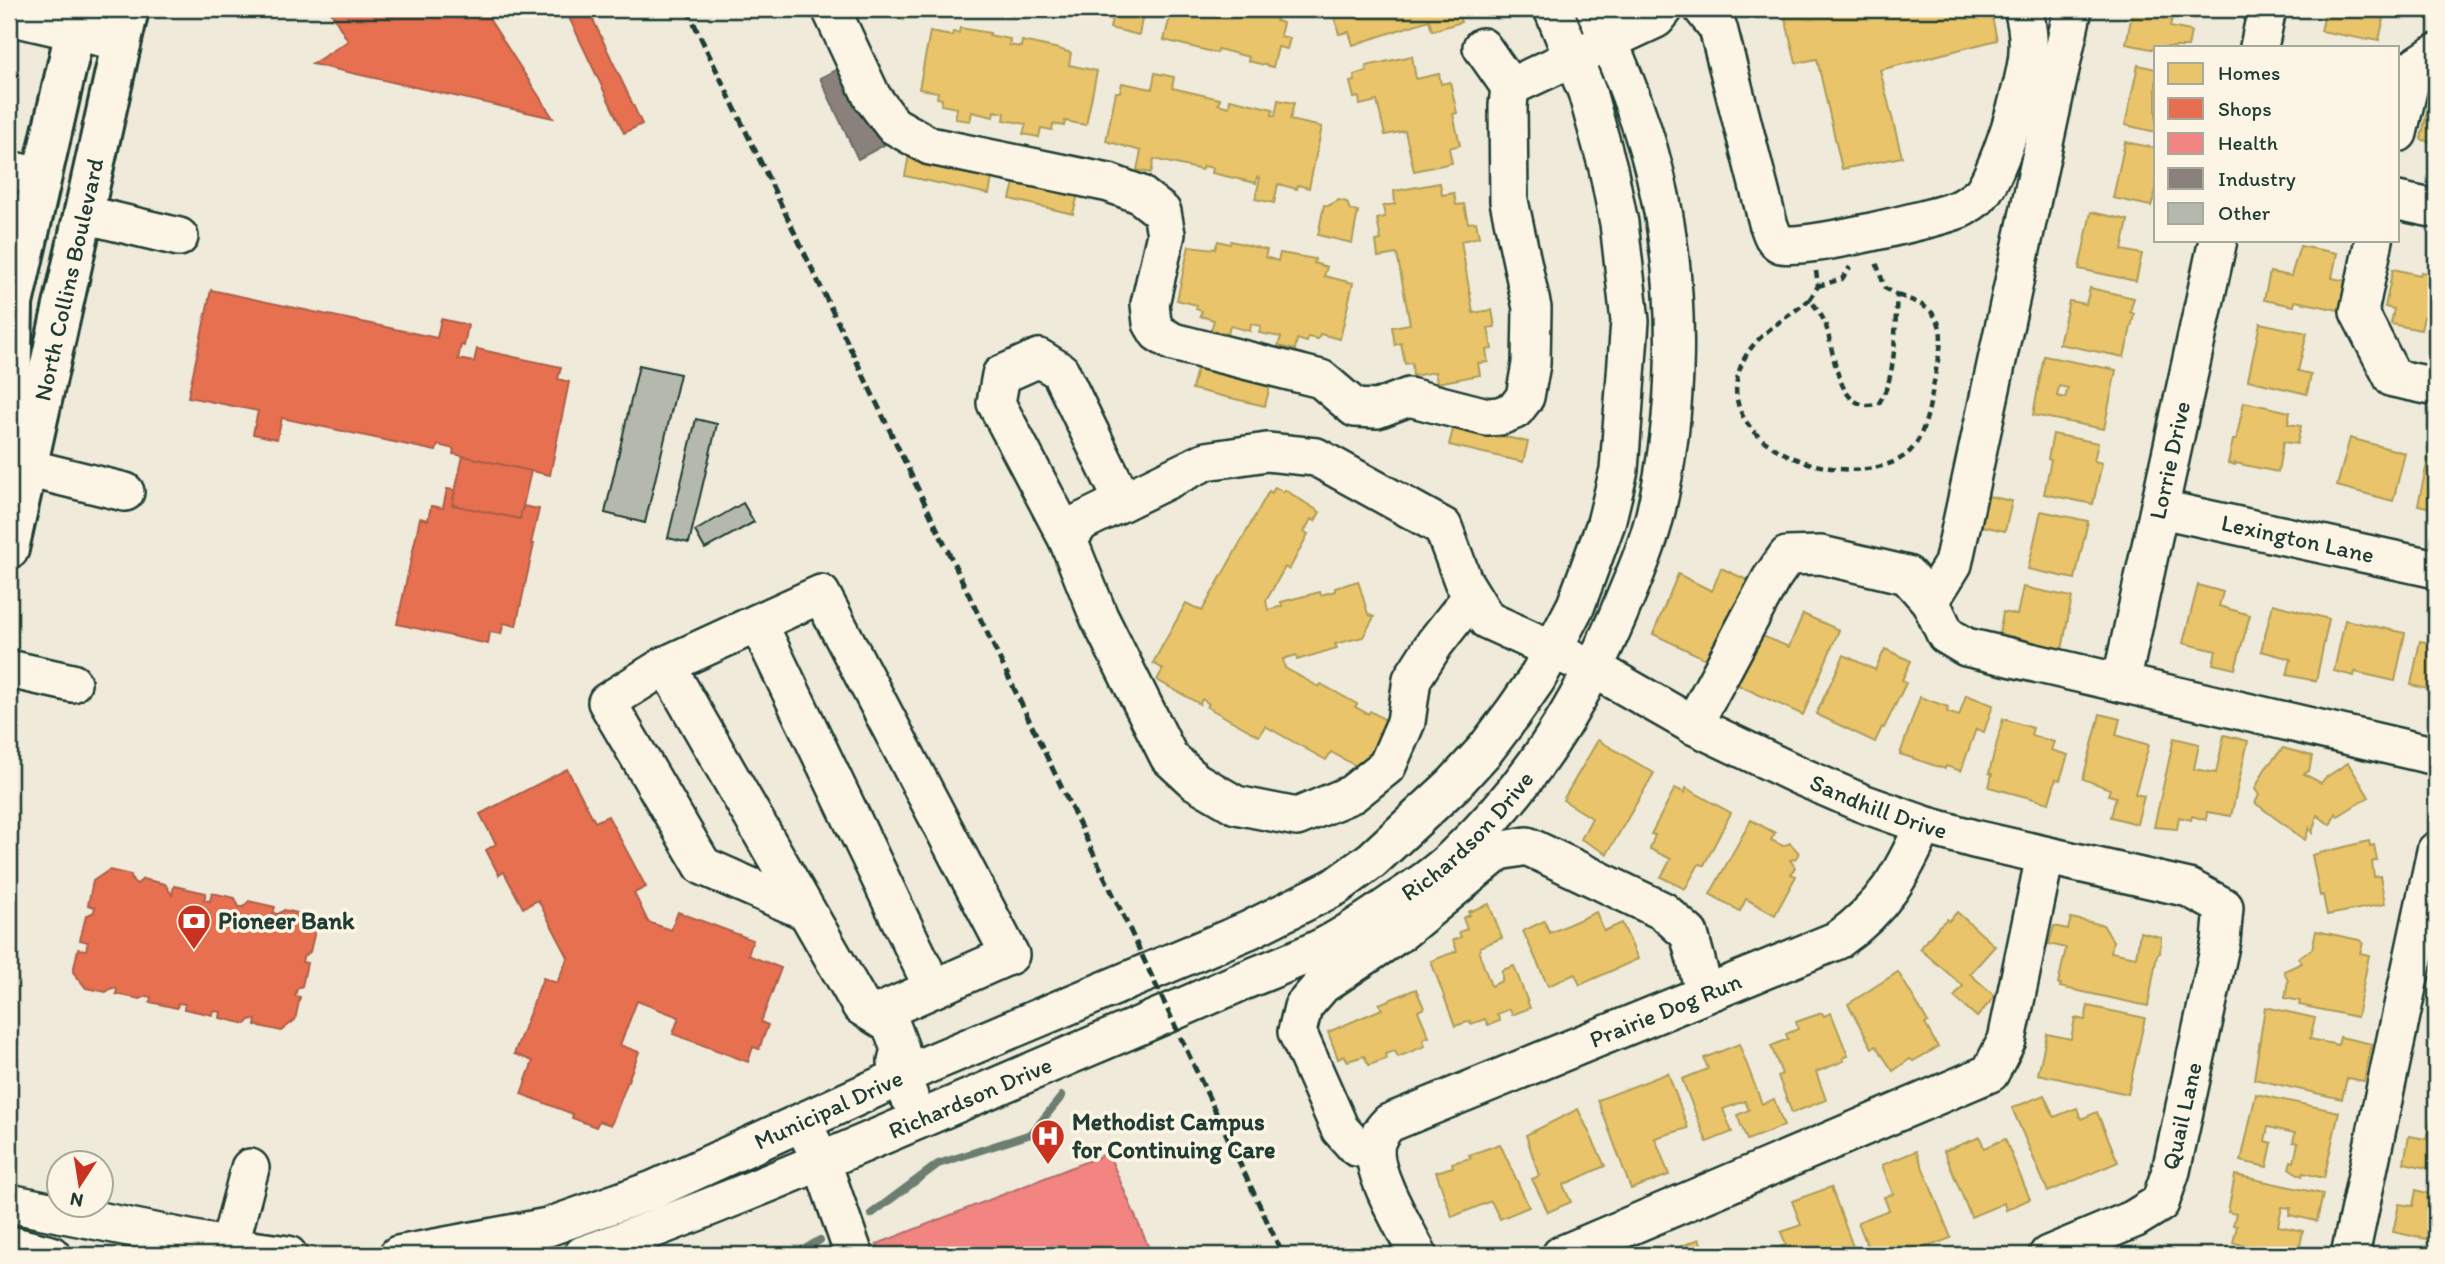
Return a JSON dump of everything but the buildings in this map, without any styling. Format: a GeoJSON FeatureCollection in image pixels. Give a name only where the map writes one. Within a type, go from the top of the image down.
{"type":"FeatureCollection","features":[{"type":"Feature","properties":{"kind":"main road","name":"North Collins Boulevard"},"geometry":{"type":"LineString","coordinates":[[9,549],[18,473],[18,443],[13,408],[11,312],[25,174],[77,20]]}},
{"type":"Feature","properties":{"kind":"main road","name":"North Collins Boulevard"},"geometry":{"type":"LineString","coordinates":[[18,473],[83,214],[125,25]]}},
{"type":"Feature","properties":{"kind":"street"},"geometry":{"type":"LineString","coordinates":[[831,9],[872,97],[893,125],[930,146],[1109,183],[1139,194],[1162,212],[1166,234],[1150,304],[1152,323],[1158,332],[1173,342],[1321,380],[1355,408],[1377,409],[1409,397],[1487,417],[1500,416],[1515,410],[1525,397],[1531,364],[1532,308],[1509,201],[1510,87],[1482,47]]}},
{"type":"Feature","properties":{"kind":"street","name":"Richardson Drive"},"geometry":{"type":"LineString","coordinates":[[1249,930],[1335,887],[1372,860],[1454,784],[1485,750],[1536,680],[1553,649],[1576,605],[1606,523],[1619,470],[1630,321],[1621,235],[1608,168],[1587,92],[1553,9]]}},
{"type":"Feature","properties":{"kind":"street"},"geometry":{"type":"LineString","coordinates":[[1510,87],[1573,58],[1602,25],[1656,19],[1664,9]]}},
{"type":"Feature","properties":{"kind":"street"},"geometry":{"type":"LineString","coordinates":[[1703,9],[1718,27],[1774,239],[1781,244],[1801,245],[1880,230],[1961,208],[1981,195],[1997,167],[2028,54],[2027,23],[2023,9]]}},
{"type":"Feature","properties":{"kind":"street"},"geometry":{"type":"LineString","coordinates":[[1930,601],[1953,564],[2073,9]]}},
{"type":"Feature","properties":{"kind":"street"},"geometry":{"type":"LineString","coordinates":[[2259,46],[2267,9]]}},
{"type":"Feature","properties":{"kind":"street"},"geometry":{"type":"LineString","coordinates":[[9,16],[125,25]]}},
{"type":"Feature","properties":{"kind":"street","name":"Richardson Drive"},"geometry":{"type":"LineString","coordinates":[[598,1253],[920,1119],[1328,944],[1421,883],[1456,856],[1499,811],[1541,760],[1569,717],[1595,669],[1638,568],[1654,520],[1664,471],[1673,367],[1672,273],[1660,196],[1647,143],[1602,25]]}},
{"type":"Feature","properties":{"kind":"street"},"geometry":{"type":"LineString","coordinates":[[2400,124],[2413,68],[2436,53]]}},
{"type":"Feature","properties":{"kind":"street"},"geometry":{"type":"LineString","coordinates":[[2400,201],[2436,209]]}},
{"type":"Feature","properties":{"kind":"street"},"geometry":{"type":"LineString","coordinates":[[83,214],[179,237]]}},
{"type":"Feature","properties":{"kind":"street","name":"Lorrie Drive"},"geometry":{"type":"LineString","coordinates":[[2121,683],[2218,242]]}},
{"type":"Feature","properties":{"kind":"street"},"geometry":{"type":"LineString","coordinates":[[2374,242],[2359,312],[2393,377],[2436,387]]}},
{"type":"Feature","properties":{"kind":"street"},"geometry":{"type":"LineString","coordinates":[[1123,501],[1060,371],[1039,358],[1001,375],[996,403],[1068,540],[1099,617],[1169,757],[1195,781],[1236,805],[1297,817],[1352,794],[1387,766],[1406,722],[1412,679],[1435,643],[1472,596]]}},
{"type":"Feature","properties":{"kind":"street","name":"Sandhill Drive"},"geometry":{"type":"LineString","coordinates":[[1068,540],[1081,522],[1206,461],[1267,452],[1316,457],[1443,527],[1463,581],[1487,620],[1595,669],[1693,725],[1825,787],[1924,825],[2045,856],[2189,888],[2224,907]]}},
{"type":"Feature","properties":{"kind":"street"},"geometry":{"type":"LineString","coordinates":[[18,473],[125,492]]}},
{"type":"Feature","properties":{"kind":"street","name":"Lexington Lane"},"geometry":{"type":"LineString","coordinates":[[2161,509],[2436,569]]}},
{"type":"Feature","properties":{"kind":"street"},"geometry":{"type":"LineString","coordinates":[[1693,725],[1771,579],[1787,556],[1821,555],[1907,575],[1930,601],[1946,635],[1966,647],[2436,756]]}},
{"type":"Feature","properties":{"kind":"street"},"geometry":{"type":"LineString","coordinates":[[806,911],[703,866],[607,702],[666,665],[821,594],[1010,955],[876,1014]]}},
{"type":"Feature","properties":{"kind":"street"},"geometry":{"type":"LineString","coordinates":[[758,623],[933,988]]}},
{"type":"Feature","properties":{"kind":"street"},"geometry":{"type":"LineString","coordinates":[[666,665],[861,1006],[876,1014]]}},
{"type":"Feature","properties":{"kind":"street"},"geometry":{"type":"LineString","coordinates":[[9,669],[72,684]]}},
{"type":"Feature","properties":{"kind":"street","name":"Prairie Dog Run"},"geometry":{"type":"LineString","coordinates":[[1375,1150],[1380,1133],[1389,1124],[1838,940],[1877,908],[1897,878],[1924,825]]}},
{"type":"Feature","properties":{"kind":"street"},"geometry":{"type":"LineString","coordinates":[[1418,1255],[1379,1172],[1375,1150],[1356,1147],[1340,1129],[1297,1032],[1303,1007],[1322,985],[1401,932],[1499,851],[1527,846],[1662,911],[1689,934],[1705,994]]}},
{"type":"Feature","properties":{"kind":"street"},"geometry":{"type":"LineString","coordinates":[[2350,1255],[2436,851]]}},
{"type":"Feature","properties":{"kind":"street"},"geometry":{"type":"LineString","coordinates":[[1561,1255],[1990,1073],[2007,1040],[2045,856]]}},
{"type":"Feature","properties":{"kind":"street","name":"Quail Lane"},"geometry":{"type":"LineString","coordinates":[[2048,1255],[2134,1219],[2160,1203],[2171,1171],[2221,941],[2224,907]]}},
{"type":"Feature","properties":{"kind":"street","name":"Municipal Drive"},"geometry":{"type":"LineString","coordinates":[[398,1255],[548,1227],[653,1190],[802,1121],[899,1069],[1249,930]]}},
{"type":"Feature","properties":{"kind":"street"},"geometry":{"type":"LineString","coordinates":[[876,1014],[873,1029],[885,1055],[899,1069],[920,1119]]}},
{"type":"Feature","properties":{"kind":"street"},"geometry":{"type":"LineString","coordinates":[[802,1121],[821,1160],[854,1255]]}},
{"type":"Feature","properties":{"kind":"street"},"geometry":{"type":"LineString","coordinates":[[228,1251],[250,1168]]}},
{"type":"Feature","properties":{"kind":"street"},"geometry":{"type":"LineString","coordinates":[[9,1203],[228,1251],[288,1255]]}},
{"type":"Feature","properties":{"kind":"street"},"geometry":{"type":"LineString","coordinates":[[595,1211],[598,1253]]}},
{"type":"Feature","properties":{"kind":"street"},"geometry":{"type":"LineString","coordinates":[[9,1245],[51,1255]]}},
{"type":"Feature","properties":{"kind":"path"},"geometry":{"type":"LineString","coordinates":[[1815,260],[1818,286],[1810,299],[1755,343],[1744,360],[1736,385],[1739,413],[1751,431],[1776,451],[1834,468],[1865,469],[1894,462],[1918,442],[1924,426],[1942,340],[1941,325],[1931,311],[1885,288],[1877,263],[1867,258]]}},
{"type":"Feature","properties":{"kind":"path"},"geometry":{"type":"LineString","coordinates":[[1818,286],[1842,279],[1856,261]]}},
{"type":"Feature","properties":{"kind":"path"},"geometry":{"type":"LineString","coordinates":[[1810,299],[1824,321],[1843,389],[1852,401],[1867,407],[1879,403],[1887,391],[1891,374],[1897,295]]}},
{"type":"Feature","properties":{"kind":"waterway"},"geometry":{"type":"LineString","coordinates":[[871,1214],[938,1164],[1031,1134],[1062,1096]]}},
{"type":"Feature","properties":{"kind":"waterway"},"geometry":{"type":"LineString","coordinates":[[795,1255],[820,1240]]}},
{"type":"Feature","properties":{"kind":"railway"},"geometry":{"type":"LineString","coordinates":[[687,9],[1122,913],[1283,1255]]}},
{"type":"Feature","properties":{"kind":"place","name":"Pioneer Bank"},"geometry":{"type":"Point","coordinates":[194,951]}},
{"type":"Feature","properties":{"kind":"place","name":"Methodist Campus for Continuing Care"},"geometry":{"type":"Point","coordinates":[1048,1166]}}]}
